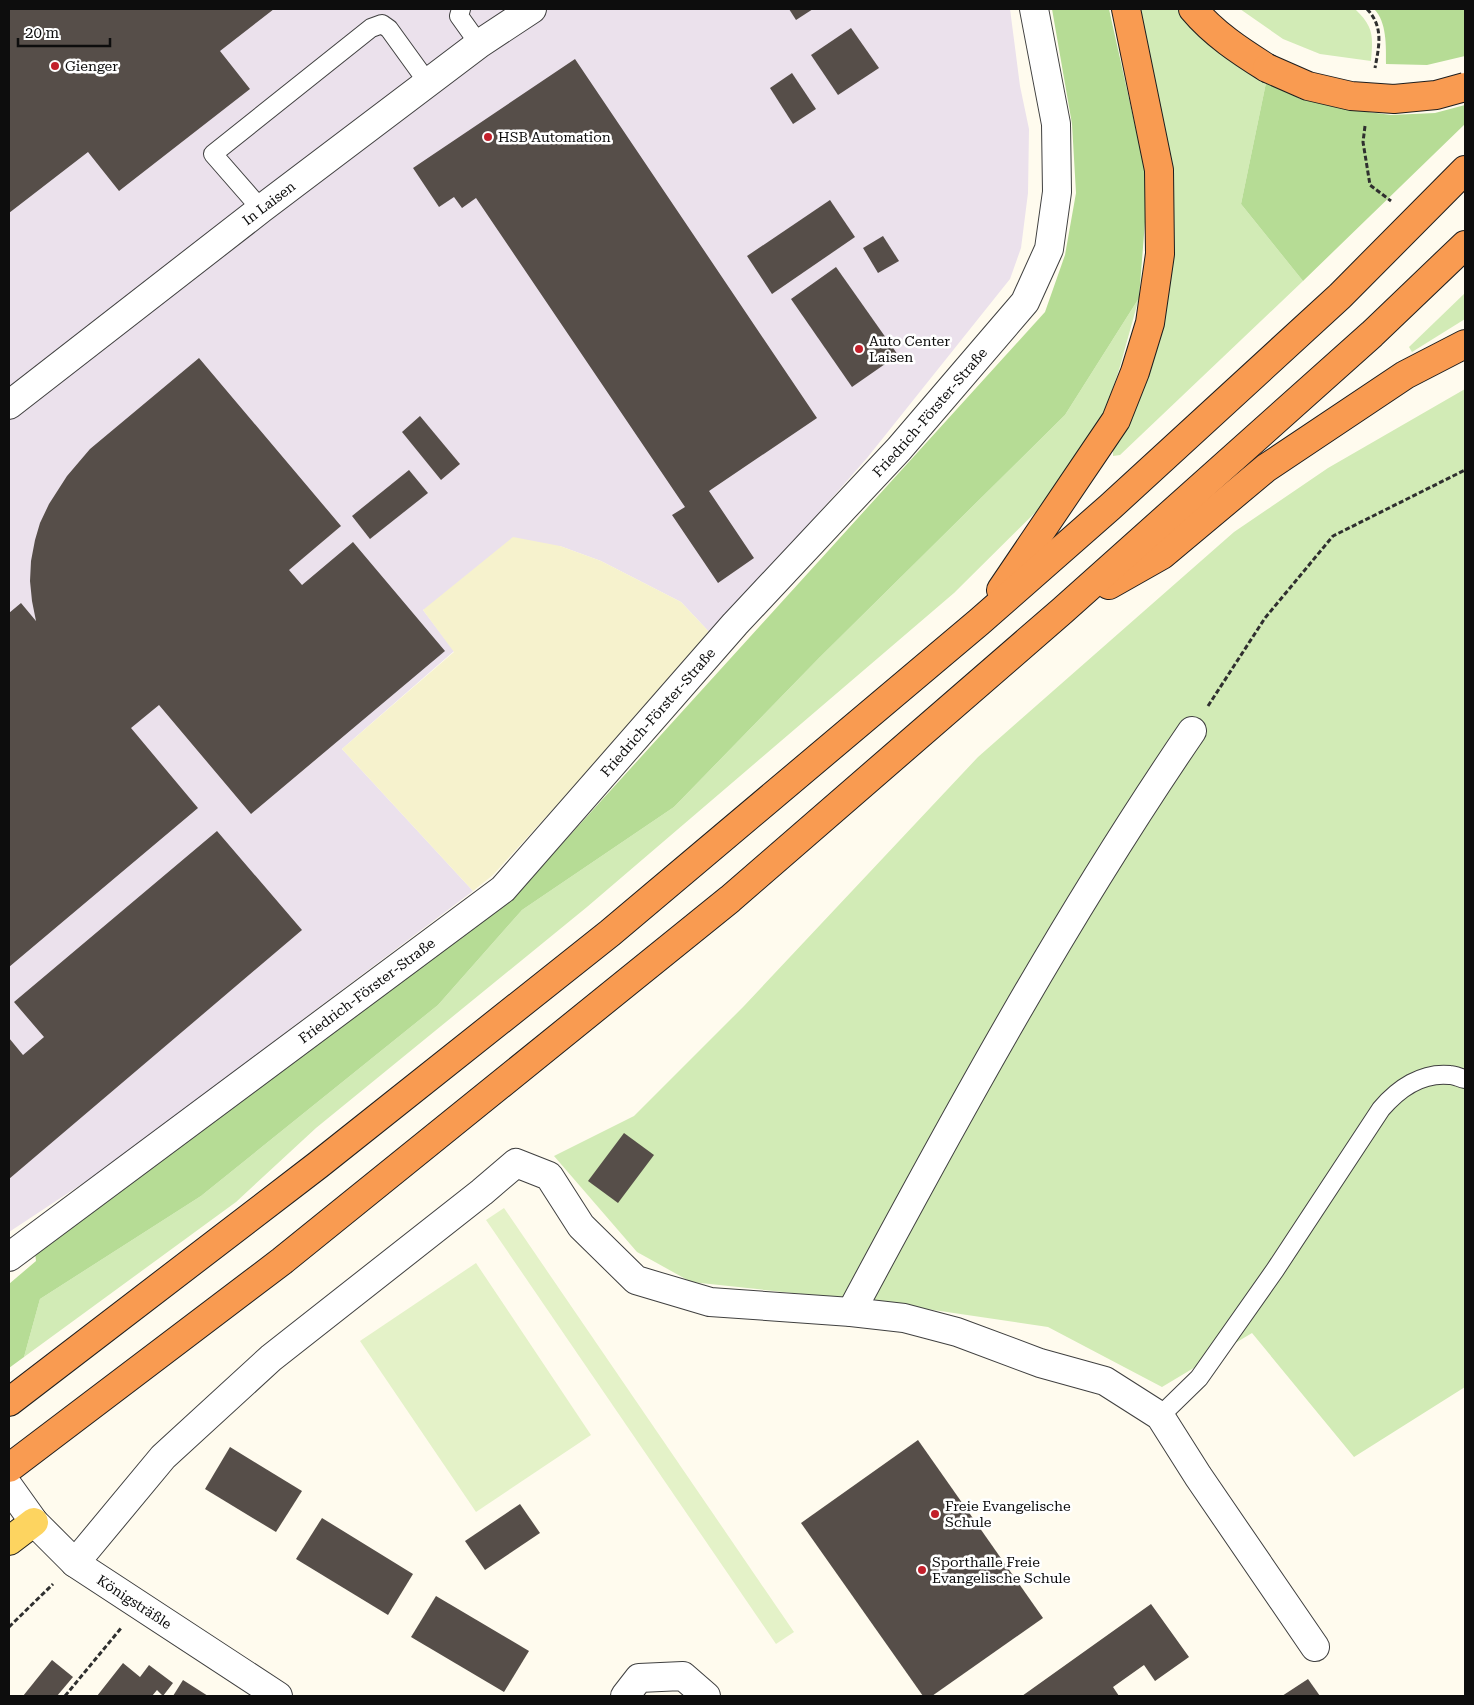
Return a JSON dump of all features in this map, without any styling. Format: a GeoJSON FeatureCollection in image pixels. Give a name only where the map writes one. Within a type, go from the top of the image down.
{"type":"FeatureCollection","features":[{"type":"Feature","properties":{"kind":"highway"},"geometry":{"type":"LineString","coordinates":[[979,622],[1116,420],[1135,372],[1150,323],[1160,254],[1159,170],[1126,9]]}},
{"type":"Feature","properties":{"kind":"highway"},"geometry":{"type":"LineString","coordinates":[[1193,9],[1207,25],[1230,44],[1267,68],[1308,86],[1351,96],[1394,98],[1436,95],[1465,87]]}},
{"type":"Feature","properties":{"kind":"highway"},"geometry":{"type":"LineString","coordinates":[[9,1402],[318,1165],[610,932],[979,622],[1110,507],[1340,296],[1465,170]]}},
{"type":"Feature","properties":{"kind":"highway"},"geometry":{"type":"LineString","coordinates":[[9,1468],[282,1261],[715,910],[1062,611],[1372,334],[1465,245]]}},
{"type":"Feature","properties":{"kind":"highway"},"geometry":{"type":"LineString","coordinates":[[1062,611],[1162,555],[1266,468],[1405,375],[1465,344]]}},
{"type":"Feature","properties":{"kind":"main road"},"geometry":{"type":"LineString","coordinates":[[9,1541],[21,1504]]}},
{"type":"Feature","properties":{"kind":"street","name":"In Laisen"},"geometry":{"type":"LineString","coordinates":[[9,405],[260,209],[480,44],[532,9]]}},
{"type":"Feature","properties":{"kind":"street","name":"Friedrich-Förster-Straße"},"geometry":{"type":"LineString","coordinates":[[9,1257],[503,889],[735,624],[899,449],[1025,302],[1049,249],[1057,192],[1056,124],[1034,9]]}},
{"type":"Feature","properties":{"kind":"street"},"geometry":{"type":"LineString","coordinates":[[851,1312],[1017,1009],[1148,797],[1192,731]]}},
{"type":"Feature","properties":{"kind":"street"},"geometry":{"type":"LineString","coordinates":[[75,1563],[163,1457],[271,1358],[482,1192],[516,1163],[549,1176],[581,1226],[636,1280],[710,1302],[851,1312],[904,1318],[957,1332],[1040,1363],[1105,1381],[1160,1416],[1198,1476],[1315,1646]]}},
{"type":"Feature","properties":{"kind":"street","name":"Königsträßle"},"geometry":{"type":"LineString","coordinates":[[21,1504],[75,1563],[278,1696]]}},
{"type":"Feature","properties":{"kind":"street"},"geometry":{"type":"LineString","coordinates":[[625,1696],[639,1678],[683,1676],[706,1696]]}},
{"type":"Feature","properties":{"kind":"lane"},"geometry":{"type":"LineString","coordinates":[[461,9],[459,16],[480,44]]}},
{"type":"Feature","properties":{"kind":"lane"},"geometry":{"type":"LineString","coordinates":[[260,209],[213,154],[371,28],[382,24],[390,29],[428,83]]}},
{"type":"Feature","properties":{"kind":"lane"},"geometry":{"type":"LineString","coordinates":[[1160,1416],[1199,1378],[1275,1270],[1381,1109],[1392,1096],[1411,1082],[1428,1077],[1450,1074],[1465,1079]]}},
{"type":"Feature","properties":{"kind":"path"},"geometry":{"type":"LineString","coordinates":[[1367,9],[1373,16],[1380,36],[1373,77]]}},
{"type":"Feature","properties":{"kind":"path"},"geometry":{"type":"LineString","coordinates":[[1366,124],[1363,142],[1370,184],[1397,206]]}},
{"type":"Feature","properties":{"kind":"path"},"geometry":{"type":"LineString","coordinates":[[1192,731],[1265,618],[1333,536],[1465,470]]}},
{"type":"Feature","properties":{"kind":"path"},"geometry":{"type":"LineString","coordinates":[[9,1627],[75,1563]]}},
{"type":"Feature","properties":{"kind":"path"},"geometry":{"type":"LineString","coordinates":[[65,1696],[139,1606]]}},
{"type":"Feature","properties":{"kind":"shaded area"},"geometry":{"type":"Polygon","coordinates":[[[9,9],[1010,9],[1020,86],[1029,129],[1028,193],[1021,248],[1010,279],[867,458],[712,635],[681,602],[601,561],[560,546],[423,610],[454,651],[342,749],[473,891],[103,1170],[9,1232],[9,9]]]}},
{"type":"Feature","properties":{"kind":"shaded area"},"geometry":{"type":"Polygon","coordinates":[[[513,537],[560,546],[601,561],[681,602],[712,635],[493,875],[473,891],[342,749],[454,652],[423,610],[513,537]]]}},
{"type":"Feature","properties":{"kind":"green space"},"geometry":{"type":"Polygon","coordinates":[[[1052,9],[1109,9],[1148,184],[1139,298],[1065,415],[819,658],[674,807],[522,910],[438,1005],[201,1196],[40,1299],[24,1357],[9,1368],[9,1284],[36,1261],[35,1252],[522,888],[1045,312],[1065,255],[1076,193],[1072,124],[1052,9]]]}},
{"type":"Feature","properties":{"kind":"green space"},"geometry":{"type":"Polygon","coordinates":[[[1138,9],[1186,9],[1267,78],[1241,204],[1303,281],[1120,455],[1113,456],[1113,448],[1160,322],[1138,9]]]}},
{"type":"Feature","properties":{"kind":"green space"},"geometry":{"type":"Polygon","coordinates":[[[1240,9],[1355,9],[1366,21],[1371,32],[1371,61],[1320,54],[1283,39],[1240,9]]]}},
{"type":"Feature","properties":{"kind":"green space"},"geometry":{"type":"Polygon","coordinates":[[[1374,9],[1465,9],[1465,56],[1427,65],[1386,64],[1384,27],[1374,9]]]}},
{"type":"Feature","properties":{"kind":"green space"},"geometry":{"type":"Polygon","coordinates":[[[1267,78],[1300,99],[1346,109],[1391,115],[1435,113],[1465,105],[1465,124],[1303,281],[1241,204],[1267,78]]]}},
{"type":"Feature","properties":{"kind":"green space"},"geometry":{"type":"Polygon","coordinates":[[[1465,293],[1465,319],[1412,352],[1409,347],[1465,293]]]}},
{"type":"Feature","properties":{"kind":"green space"},"geometry":{"type":"Polygon","coordinates":[[[1139,298],[1119,370],[1098,431],[1062,486],[954,593],[587,907],[316,1128],[236,1202],[24,1357],[40,1299],[201,1196],[438,1005],[522,910],[674,807],[819,658],[1065,415],[1139,298]]]}},
{"type":"Feature","properties":{"kind":"green space"},"geometry":{"type":"Polygon","coordinates":[[[1465,389],[1465,1387],[1354,1457],[1252,1333],[1162,1387],[1048,1327],[886,1303],[691,1282],[637,1252],[554,1156],[634,1116],[744,1006],[978,757],[1234,532],[1328,468],[1465,389]]]}},
{"type":"Feature","properties":{"kind":"green space"},"geometry":{"type":"Polygon","coordinates":[[[504,1208],[794,1632],[776,1644],[486,1220],[504,1208]]]}},
{"type":"Feature","properties":{"kind":"green space"},"geometry":{"type":"Polygon","coordinates":[[[476,1263],[591,1435],[476,1512],[360,1341],[476,1263]]]}},
{"type":"Feature","properties":{"kind":"building"},"geometry":{"type":"Polygon","coordinates":[[[9,9],[274,9],[220,51],[250,89],[119,191],[88,152],[9,213],[9,9]]]}},
{"type":"Feature","properties":{"kind":"building"},"geometry":{"type":"Polygon","coordinates":[[[789,9],[813,9],[796,20],[789,9]]]}},
{"type":"Feature","properties":{"kind":"building"},"geometry":{"type":"Polygon","coordinates":[[[851,28],[879,68],[838,95],[811,55],[851,28]]]}},
{"type":"Feature","properties":{"kind":"building"},"geometry":{"type":"Polygon","coordinates":[[[575,59],[817,418],[709,491],[754,558],[718,583],[672,515],[685,507],[476,198],[462,208],[454,197],[439,207],[413,168],[575,59]]]}},
{"type":"Feature","properties":{"kind":"building"},"geometry":{"type":"Polygon","coordinates":[[[792,73],[816,109],[793,124],[770,88],[792,73]]]}},
{"type":"Feature","properties":{"kind":"building"},"geometry":{"type":"Polygon","coordinates":[[[830,200],[855,237],[772,294],[747,256],[830,200]]]}},
{"type":"Feature","properties":{"kind":"building"},"geometry":{"type":"Polygon","coordinates":[[[883,236],[899,261],[878,273],[863,248],[883,236]]]}},
{"type":"Feature","properties":{"kind":"building"},"geometry":{"type":"Polygon","coordinates":[[[836,267],[898,355],[852,387],[791,299],[836,267]]]}},
{"type":"Feature","properties":{"kind":"building"},"geometry":{"type":"Polygon","coordinates":[[[199,358],[341,526],[289,570],[302,585],[353,542],[445,651],[251,814],[159,705],[131,728],[198,808],[9,967],[9,613],[21,603],[36,621],[30,581],[35,540],[40,523],[49,504],[67,476],[90,449],[199,358]]]}},
{"type":"Feature","properties":{"kind":"building"},"geometry":{"type":"Polygon","coordinates":[[[420,416],[460,464],[441,480],[402,432],[420,416]]]}},
{"type":"Feature","properties":{"kind":"building"},"geometry":{"type":"Polygon","coordinates":[[[409,470],[428,493],[370,539],[352,516],[409,470]]]}},
{"type":"Feature","properties":{"kind":"building"},"geometry":{"type":"Polygon","coordinates":[[[217,831],[302,930],[9,1179],[9,1038],[23,1055],[44,1037],[14,1002],[217,831]]]}},
{"type":"Feature","properties":{"kind":"building"},"geometry":{"type":"Polygon","coordinates":[[[624,1133],[654,1155],[618,1203],[588,1181],[624,1133]]]}},
{"type":"Feature","properties":{"kind":"building","name":"Sporthalle Freie Evangelische Schule"},"geometry":{"type":"Polygon","coordinates":[[[918,1440],[1043,1618],[932,1696],[923,1696],[801,1523],[918,1440]]]}},
{"type":"Feature","properties":{"kind":"building"},"geometry":{"type":"Polygon","coordinates":[[[230,1447],[302,1491],[276,1532],[205,1489],[230,1447]]]}},
{"type":"Feature","properties":{"kind":"building"},"geometry":{"type":"Polygon","coordinates":[[[520,1504],[540,1533],[485,1570],[465,1541],[520,1504]]]}},
{"type":"Feature","properties":{"kind":"building"},"geometry":{"type":"Polygon","coordinates":[[[322,1518],[413,1574],[388,1615],[296,1559],[322,1518]]]}},
{"type":"Feature","properties":{"kind":"building"},"geometry":{"type":"Polygon","coordinates":[[[436,1596],[529,1651],[504,1692],[411,1637],[436,1596]]]}},
{"type":"Feature","properties":{"kind":"building"},"geometry":{"type":"Polygon","coordinates":[[[1151,1604],[1189,1657],[1155,1681],[1144,1665],[1113,1687],[1119,1696],[1022,1696],[1151,1604]]]}},
{"type":"Feature","properties":{"kind":"building"},"geometry":{"type":"Polygon","coordinates":[[[52,1660],[73,1677],[57,1696],[23,1696],[52,1660]]]}},
{"type":"Feature","properties":{"kind":"building"},"geometry":{"type":"Polygon","coordinates":[[[123,1663],[140,1677],[149,1665],[173,1683],[163,1696],[157,1690],[152,1696],[97,1696],[123,1663]]]}},
{"type":"Feature","properties":{"kind":"building"},"geometry":{"type":"Polygon","coordinates":[[[1308,1679],[1320,1696],[1282,1696],[1308,1679]]]}},
{"type":"Feature","properties":{"kind":"building"},"geometry":{"type":"Polygon","coordinates":[[[183,1680],[208,1696],[173,1696],[183,1680]]]}},
{"type":"Feature","properties":{"kind":"place","name":"Gienger"},"geometry":{"type":"Point","coordinates":[55,66]}},
{"type":"Feature","properties":{"kind":"place","name":"HSB Automation"},"geometry":{"type":"Point","coordinates":[488,137]}},
{"type":"Feature","properties":{"kind":"place","name":"Auto Center Laisen"},"geometry":{"type":"Point","coordinates":[859,349]}},
{"type":"Feature","properties":{"kind":"place","name":"Freie Evangelische Schule"},"geometry":{"type":"Point","coordinates":[935,1514]}},
{"type":"Feature","properties":{"kind":"place","name":"Sporthalle Freie Evangelische Schule"},"geometry":{"type":"Point","coordinates":[922,1570]}}]}
